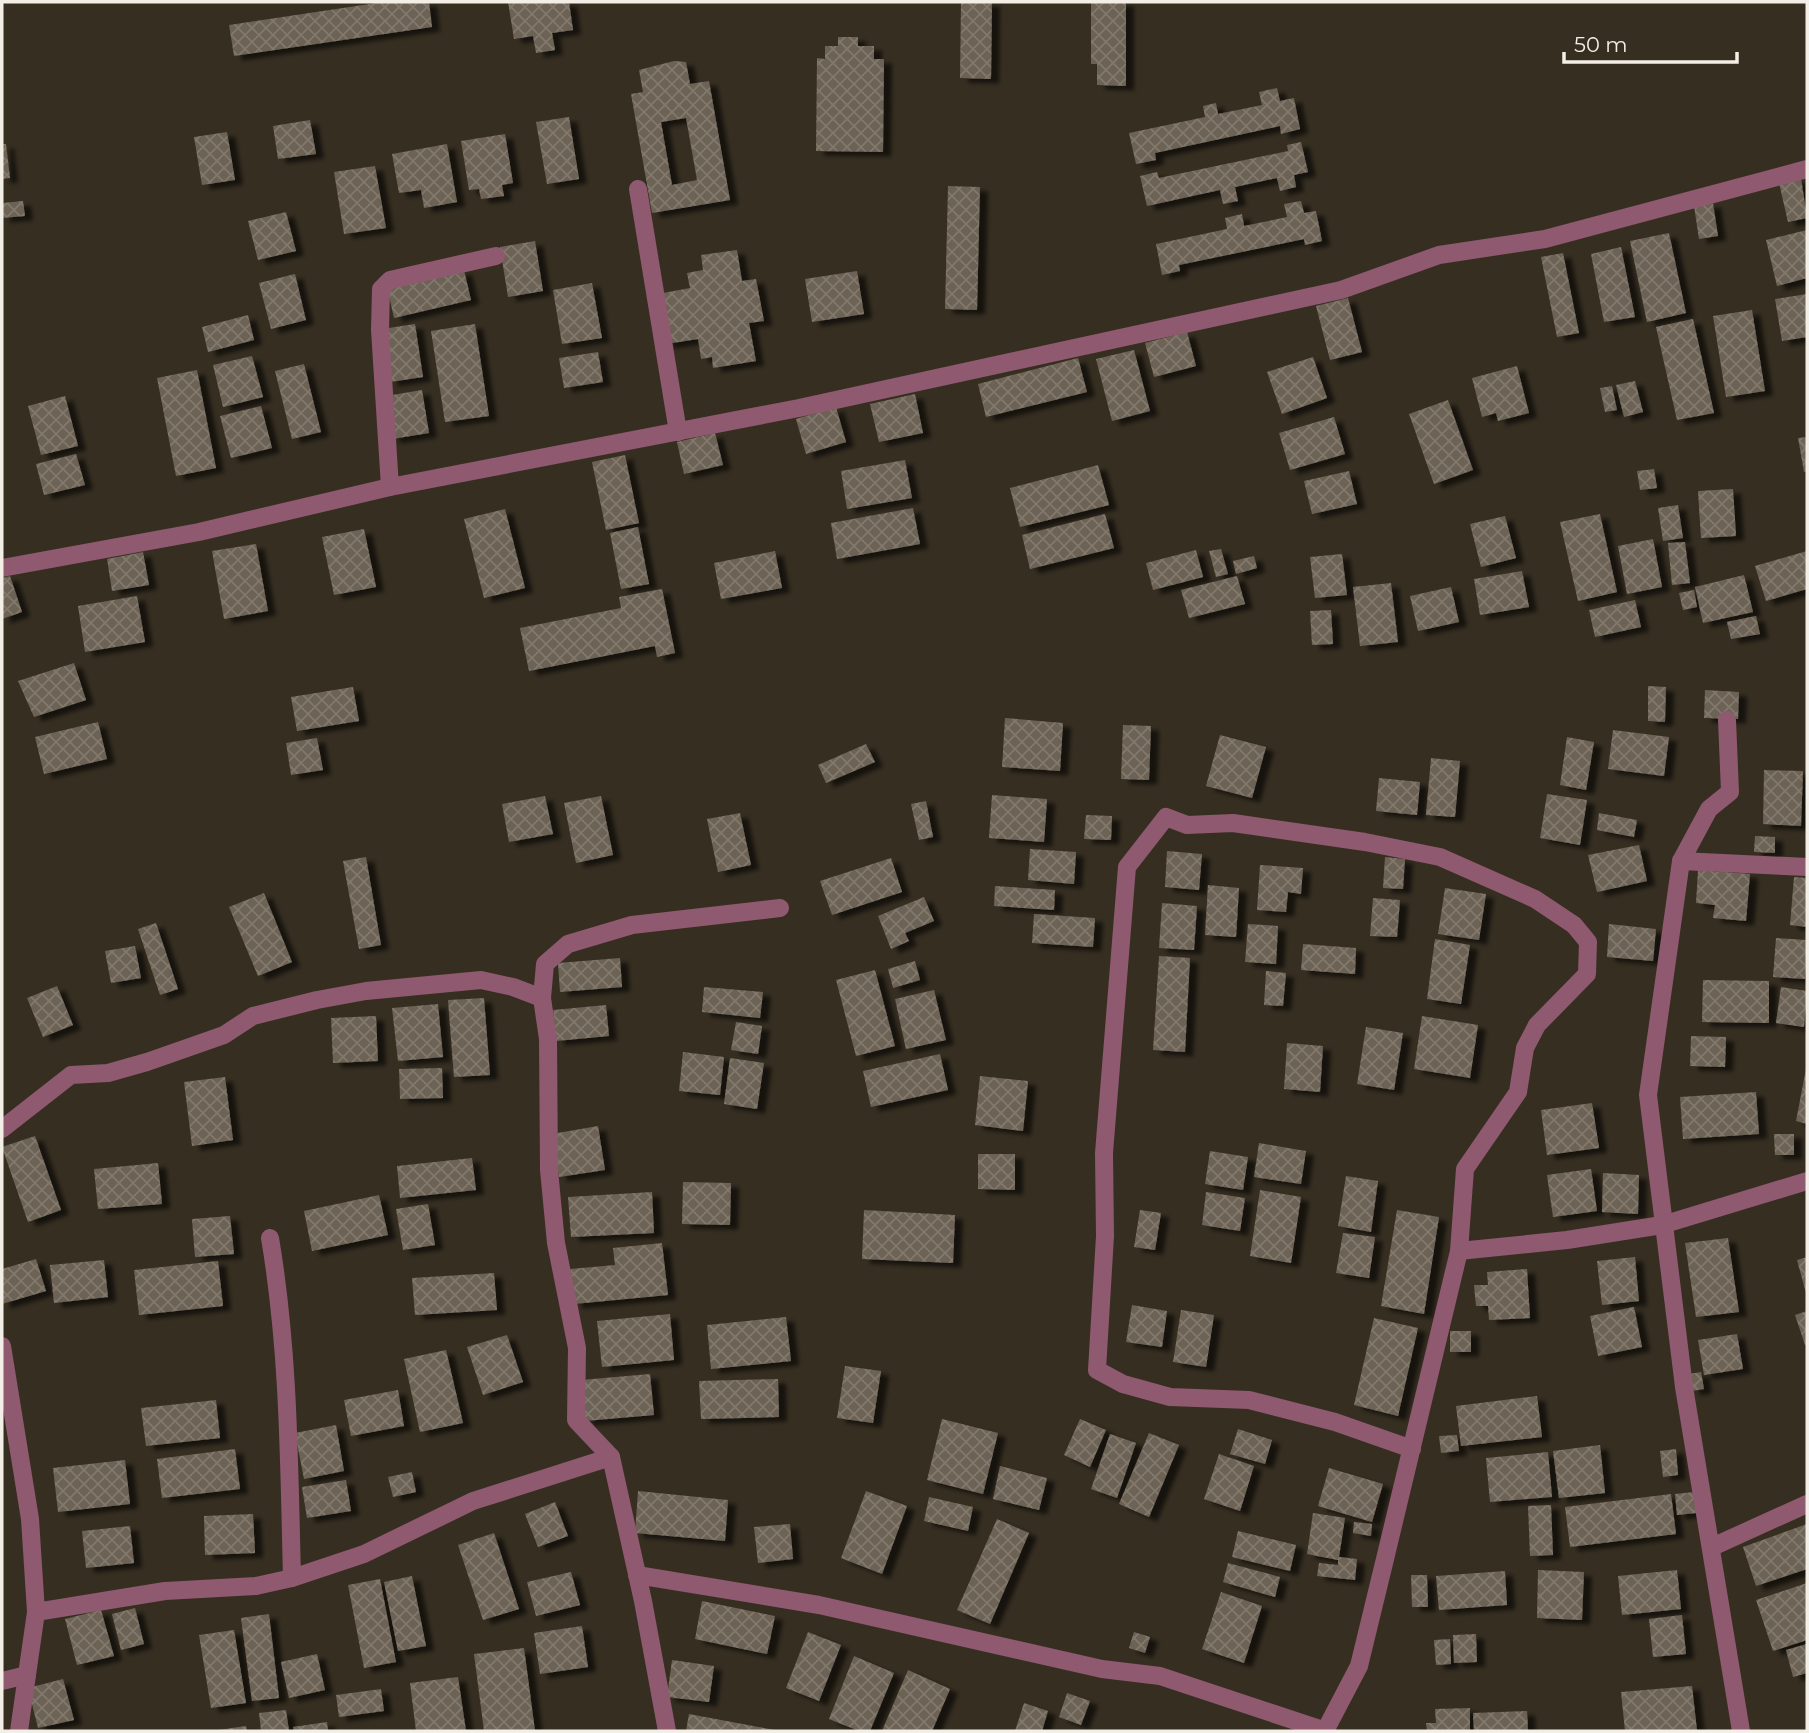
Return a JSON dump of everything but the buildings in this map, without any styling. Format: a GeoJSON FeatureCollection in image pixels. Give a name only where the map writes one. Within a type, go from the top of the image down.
{"type":"FeatureCollection","features":[{"type":"Feature","properties":{"kind":"street"},"geometry":{"type":"LineString","coordinates":[[2,569],[199,532],[390,487],[799,408],[1341,290],[1439,255],[1545,239],[1807,169]]}},
{"type":"Feature","properties":{"kind":"street"},"geometry":{"type":"LineString","coordinates":[[638,190],[678,432]]}},
{"type":"Feature","properties":{"kind":"street"},"geometry":{"type":"LineString","coordinates":[[390,487],[380,330],[381,289],[390,280],[496,256]]}},
{"type":"Feature","properties":{"kind":"street"},"geometry":{"type":"LineString","coordinates":[[1727,720],[1730,792],[1709,809],[1681,861],[1648,1095],[1684,1387],[1741,1731]]}},
{"type":"Feature","properties":{"kind":"street"},"geometry":{"type":"LineString","coordinates":[[638,1575],[819,1605],[975,1643],[1102,1669],[1160,1676],[1326,1731],[1359,1666],[1412,1449],[1459,1251],[1465,1169],[1518,1092],[1525,1048],[1537,1025],[1587,974],[1588,942],[1574,925],[1535,899],[1440,857],[1366,842],[1233,823],[1187,825],[1166,817],[1128,867],[1104,1153],[1105,1236],[1097,1370],[1123,1384],[1170,1397],[1249,1400],[1335,1422],[1412,1449]]}},
{"type":"Feature","properties":{"kind":"street"},"geometry":{"type":"LineString","coordinates":[[1681,861],[1807,867]]}},
{"type":"Feature","properties":{"kind":"street"},"geometry":{"type":"LineString","coordinates":[[667,1731],[638,1575],[611,1457],[576,1420],[577,1348],[556,1244],[549,1170],[547,1020],[542,998],[545,964],[568,944],[632,925],[780,908]]}},
{"type":"Feature","properties":{"kind":"street"},"geometry":{"type":"LineString","coordinates":[[2,1129],[71,1075],[108,1073],[147,1062],[224,1035],[254,1016],[317,1000],[366,991],[481,981],[513,987],[542,998]]}},
{"type":"Feature","properties":{"kind":"street"},"geometry":{"type":"LineString","coordinates":[[1459,1251],[1567,1240],[1662,1225],[1807,1181]]}},
{"type":"Feature","properties":{"kind":"street"},"geometry":{"type":"LineString","coordinates":[[270,1238],[282,1308],[288,1377],[292,1578]]}},
{"type":"Feature","properties":{"kind":"street"},"geometry":{"type":"LineString","coordinates":[[2,1346],[30,1519],[36,1612],[19,1731]]}},
{"type":"Feature","properties":{"kind":"street"},"geometry":{"type":"LineString","coordinates":[[36,1612],[164,1591],[256,1586],[292,1578],[364,1554],[472,1501],[611,1457]]}},
{"type":"Feature","properties":{"kind":"street"},"geometry":{"type":"LineString","coordinates":[[1712,1547],[1807,1504]]}},
{"type":"Feature","properties":{"kind":"street"},"geometry":{"type":"LineString","coordinates":[[2,1681],[27,1675]]}}]}
